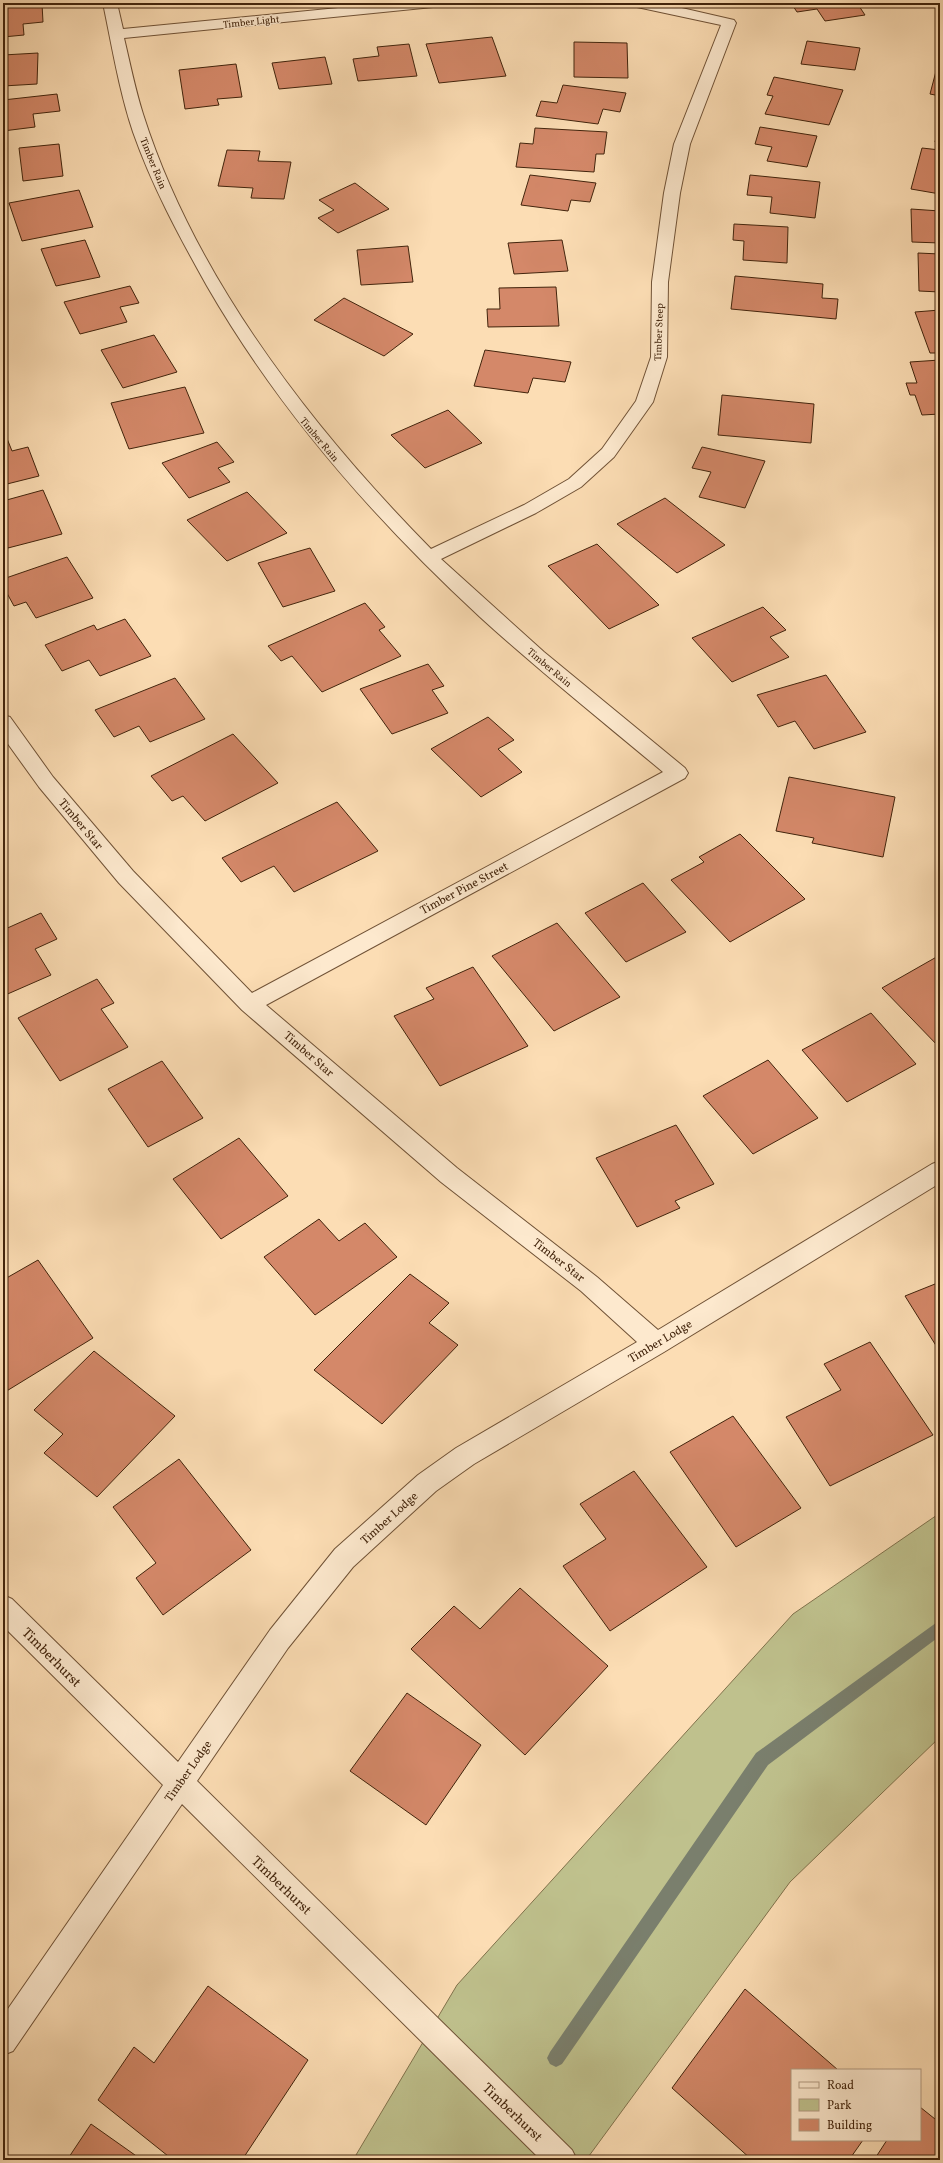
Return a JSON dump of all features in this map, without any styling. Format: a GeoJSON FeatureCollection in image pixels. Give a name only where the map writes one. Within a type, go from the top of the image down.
{"type":"FeatureCollection","features":[{"type":"Feature","properties":{"kind":"street","name":"Timber Rain"},"geometry":{"type":"LineString","coordinates":[[110,3],[135,112],[158,174],[185,233],[226,308],[296,410],[356,482],[429,557],[537,657],[678,773]]}},
{"type":"Feature","properties":{"kind":"street","name":"Timber Light"},"geometry":{"type":"LineString","coordinates":[[117,34],[433,3]]}},
{"type":"Feature","properties":{"kind":"street","name":"Timber Steep"},"geometry":{"type":"LineString","coordinates":[[429,557],[530,509],[575,483],[608,453],[644,402],[653,380],[659,357],[660,282],[672,193],[682,144],[729,23],[686,12],[637,3]]}},
{"type":"Feature","properties":{"kind":"street","name":"Timber Star"},"geometry":{"type":"LineString","coordinates":[[3,722],[46,782],[126,877],[250,1004],[449,1175],[589,1284],[656,1344]]}},
{"type":"Feature","properties":{"kind":"street","name":"Timber Pine Street"},"geometry":{"type":"LineString","coordinates":[[250,1004],[678,773]]}},
{"type":"Feature","properties":{"kind":"street","name":"Timber Lodge"},"geometry":{"type":"LineString","coordinates":[[3,2041],[280,1639],[344,1558],[427,1483],[464,1456],[656,1344],[940,1171]]}},
{"type":"Feature","properties":{"kind":"street","name":"Timberhurst"},"geometry":{"type":"LineString","coordinates":[[3,1608],[179,1784],[562,2160]]}},
{"type":"Feature","properties":{"kind":"green space"},"geometry":{"type":"Polygon","coordinates":[[[940,1513],[940,1737],[790,1882],[586,2160],[353,2160],[457,1985],[793,1614],[940,1513]]]}},
{"type":"Feature","properties":{"kind":"building"},"geometry":{"type":"Polygon","coordinates":[[[791,3],[857,3],[865,15],[825,21],[817,9],[797,12],[791,3]]]}},
{"type":"Feature","properties":{"kind":"building"},"geometry":{"type":"Polygon","coordinates":[[[42,4],[43,22],[23,24],[24,35],[3,37],[3,7],[42,4]]]}},
{"type":"Feature","properties":{"kind":"building"},"geometry":{"type":"Polygon","coordinates":[[[492,37],[506,76],[439,83],[426,44],[492,37]]]}},
{"type":"Feature","properties":{"kind":"building"},"geometry":{"type":"Polygon","coordinates":[[[807,41],[860,48],[855,70],[801,64],[807,41]]]}},
{"type":"Feature","properties":{"kind":"building"},"geometry":{"type":"Polygon","coordinates":[[[574,42],[627,43],[628,78],[574,77],[574,42]]]}},
{"type":"Feature","properties":{"kind":"building"},"geometry":{"type":"Polygon","coordinates":[[[409,44],[417,76],[358,81],[353,59],[379,56],[377,47],[409,44]]]}},
{"type":"Feature","properties":{"kind":"building"},"geometry":{"type":"Polygon","coordinates":[[[38,53],[37,84],[3,86],[3,55],[38,53]]]}},
{"type":"Feature","properties":{"kind":"building"},"geometry":{"type":"Polygon","coordinates":[[[940,56],[940,96],[930,94],[940,56]]]}},
{"type":"Feature","properties":{"kind":"building"},"geometry":{"type":"Polygon","coordinates":[[[325,57],[332,84],[279,89],[272,63],[325,57]]]}},
{"type":"Feature","properties":{"kind":"building"},"geometry":{"type":"Polygon","coordinates":[[[236,64],[242,97],[217,99],[219,105],[185,109],[179,70],[236,64]]]}},
{"type":"Feature","properties":{"kind":"building"},"geometry":{"type":"Polygon","coordinates":[[[774,77],[843,90],[829,125],[765,114],[773,96],[767,95],[774,77]]]}},
{"type":"Feature","properties":{"kind":"building"},"geometry":{"type":"Polygon","coordinates":[[[563,85],[626,93],[620,112],[603,109],[598,124],[536,116],[541,101],[557,103],[563,85]]]}},
{"type":"Feature","properties":{"kind":"building"},"geometry":{"type":"Polygon","coordinates":[[[57,94],[60,111],[33,114],[35,127],[3,131],[3,100],[57,94]]]}},
{"type":"Feature","properties":{"kind":"building"},"geometry":{"type":"Polygon","coordinates":[[[940,122],[940,143],[935,142],[940,122]]]}},
{"type":"Feature","properties":{"kind":"building"},"geometry":{"type":"Polygon","coordinates":[[[760,127],[817,136],[807,167],[767,161],[772,147],[755,144],[760,127]]]}},
{"type":"Feature","properties":{"kind":"building"},"geometry":{"type":"Polygon","coordinates":[[[535,128],[607,132],[604,154],[596,154],[594,172],[516,167],[520,143],[533,144],[535,128]]]}},
{"type":"Feature","properties":{"kind":"building"},"geometry":{"type":"Polygon","coordinates":[[[59,144],[63,176],[23,181],[19,148],[59,144]]]}},
{"type":"Feature","properties":{"kind":"building"},"geometry":{"type":"Polygon","coordinates":[[[922,148],[940,150],[940,194],[911,189],[922,148]]]}},
{"type":"Feature","properties":{"kind":"building"},"geometry":{"type":"Polygon","coordinates":[[[227,150],[260,151],[258,161],[291,162],[284,199],[251,198],[253,188],[218,186],[227,150]]]}},
{"type":"Feature","properties":{"kind":"building"},"geometry":{"type":"Polygon","coordinates":[[[530,175],[596,183],[590,202],[571,200],[568,211],[521,205],[530,175]]]}},
{"type":"Feature","properties":{"kind":"building"},"geometry":{"type":"Polygon","coordinates":[[[750,175],[820,182],[815,218],[770,213],[772,197],[747,195],[750,175]]]}},
{"type":"Feature","properties":{"kind":"building"},"geometry":{"type":"Polygon","coordinates":[[[355,183],[389,209],[338,233],[318,218],[334,210],[319,200],[355,183]]]}},
{"type":"Feature","properties":{"kind":"building"},"geometry":{"type":"Polygon","coordinates":[[[79,190],[93,227],[22,241],[9,203],[79,190]]]}},
{"type":"Feature","properties":{"kind":"building"},"geometry":{"type":"Polygon","coordinates":[[[911,209],[940,211],[940,243],[912,242],[911,209]]]}},
{"type":"Feature","properties":{"kind":"building"},"geometry":{"type":"Polygon","coordinates":[[[734,224],[788,227],[787,263],[743,260],[744,241],[733,240],[734,224]]]}},
{"type":"Feature","properties":{"kind":"building"},"geometry":{"type":"Polygon","coordinates":[[[85,240],[100,277],[56,286],[41,249],[85,240]]]}},
{"type":"Feature","properties":{"kind":"building"},"geometry":{"type":"Polygon","coordinates":[[[562,240],[568,271],[514,274],[508,243],[562,240]]]}},
{"type":"Feature","properties":{"kind":"building"},"geometry":{"type":"Polygon","coordinates":[[[408,246],[413,282],[361,285],[357,250],[408,246]]]}},
{"type":"Feature","properties":{"kind":"building"},"geometry":{"type":"Polygon","coordinates":[[[918,253],[940,254],[940,292],[919,291],[918,253]]]}},
{"type":"Feature","properties":{"kind":"building"},"geometry":{"type":"Polygon","coordinates":[[[735,276],[823,284],[822,298],[838,299],[836,319],[731,309],[735,276]]]}},
{"type":"Feature","properties":{"kind":"building"},"geometry":{"type":"Polygon","coordinates":[[[130,286],[139,303],[120,307],[127,322],[80,334],[64,302],[130,286]]]}},
{"type":"Feature","properties":{"kind":"building"},"geometry":{"type":"Polygon","coordinates":[[[556,287],[559,326],[488,327],[487,309],[500,309],[499,288],[556,287]]]}},
{"type":"Feature","properties":{"kind":"building"},"geometry":{"type":"Polygon","coordinates":[[[344,298],[413,334],[384,356],[314,320],[344,298]]]}},
{"type":"Feature","properties":{"kind":"building"},"geometry":{"type":"Polygon","coordinates":[[[940,310],[940,353],[930,353],[915,312],[940,310]]]}},
{"type":"Feature","properties":{"kind":"building"},"geometry":{"type":"Polygon","coordinates":[[[154,335],[177,372],[123,388],[101,350],[154,335]]]}},
{"type":"Feature","properties":{"kind":"building"},"geometry":{"type":"Polygon","coordinates":[[[485,350],[571,362],[565,382],[533,378],[528,393],[474,386],[485,350]]]}},
{"type":"Feature","properties":{"kind":"building"},"geometry":{"type":"Polygon","coordinates":[[[940,360],[940,414],[922,415],[915,395],[910,395],[906,383],[917,383],[910,362],[940,360]]]}},
{"type":"Feature","properties":{"kind":"building"},"geometry":{"type":"Polygon","coordinates":[[[185,387],[204,433],[129,449],[111,403],[185,387]]]}},
{"type":"Feature","properties":{"kind":"building"},"geometry":{"type":"Polygon","coordinates":[[[722,395],[814,404],[811,443],[718,435],[722,395]]]}},
{"type":"Feature","properties":{"kind":"building"},"geometry":{"type":"Polygon","coordinates":[[[448,410],[482,443],[425,468],[391,435],[448,410]]]}},
{"type":"Feature","properties":{"kind":"building"},"geometry":{"type":"Polygon","coordinates":[[[4,431],[12,451],[28,447],[39,476],[3,485],[4,431]]]}},
{"type":"Feature","properties":{"kind":"building"},"geometry":{"type":"Polygon","coordinates":[[[217,442],[234,462],[218,468],[230,482],[189,498],[162,463],[217,442]]]}},
{"type":"Feature","properties":{"kind":"building"},"geometry":{"type":"Polygon","coordinates":[[[702,447],[765,461],[745,508],[699,497],[711,472],[692,468],[702,447]]]}},
{"type":"Feature","properties":{"kind":"building"},"geometry":{"type":"Polygon","coordinates":[[[43,490],[62,534],[8,548],[3,535],[3,501],[43,490]]]}},
{"type":"Feature","properties":{"kind":"building"},"geometry":{"type":"Polygon","coordinates":[[[247,492],[287,533],[227,561],[187,520],[247,492]]]}},
{"type":"Feature","properties":{"kind":"building"},"geometry":{"type":"Polygon","coordinates":[[[665,498],[725,545],[677,573],[617,524],[665,498]]]}},
{"type":"Feature","properties":{"kind":"building"},"geometry":{"type":"Polygon","coordinates":[[[597,544],[659,605],[609,629],[548,566],[597,544]]]}},
{"type":"Feature","properties":{"kind":"building"},"geometry":{"type":"Polygon","coordinates":[[[310,548],[335,591],[283,607],[258,563],[310,548]]]}},
{"type":"Feature","properties":{"kind":"building"},"geometry":{"type":"Polygon","coordinates":[[[67,557],[93,598],[36,618],[26,602],[14,606],[3,586],[3,579],[67,557]]]}},
{"type":"Feature","properties":{"kind":"building"},"geometry":{"type":"Polygon","coordinates":[[[365,603],[385,627],[379,630],[401,656],[322,692],[292,656],[281,661],[268,646],[365,603]]]}},
{"type":"Feature","properties":{"kind":"building"},"geometry":{"type":"Polygon","coordinates":[[[763,607],[786,630],[770,637],[789,657],[732,682],[692,638],[763,607]]]}},
{"type":"Feature","properties":{"kind":"building"},"geometry":{"type":"Polygon","coordinates":[[[125,619],[151,656],[100,676],[89,660],[62,671],[45,645],[94,625],[97,630],[125,619]]]}},
{"type":"Feature","properties":{"kind":"building"},"geometry":{"type":"Polygon","coordinates":[[[428,664],[444,686],[432,690],[448,713],[392,734],[360,689],[428,664]]]}},
{"type":"Feature","properties":{"kind":"building"},"geometry":{"type":"Polygon","coordinates":[[[826,675],[866,732],[814,749],[795,721],[778,727],[757,695],[826,675]]]}},
{"type":"Feature","properties":{"kind":"building"},"geometry":{"type":"Polygon","coordinates":[[[175,678],[205,719],[150,742],[139,726],[114,737],[95,710],[175,678]]]}},
{"type":"Feature","properties":{"kind":"building"},"geometry":{"type":"Polygon","coordinates":[[[488,717],[514,740],[498,749],[522,772],[481,797],[431,749],[488,717]]]}},
{"type":"Feature","properties":{"kind":"building"},"geometry":{"type":"Polygon","coordinates":[[[233,734],[278,783],[205,821],[183,796],[172,801],[151,776],[233,734]]]}},
{"type":"Feature","properties":{"kind":"building"},"geometry":{"type":"Polygon","coordinates":[[[789,777],[895,797],[883,857],[812,843],[814,838],[776,831],[789,777]]]}},
{"type":"Feature","properties":{"kind":"building"},"geometry":{"type":"Polygon","coordinates":[[[337,802],[378,851],[294,892],[274,866],[241,882],[222,858],[337,802]]]}},
{"type":"Feature","properties":{"kind":"building"},"geometry":{"type":"Polygon","coordinates":[[[740,834],[805,899],[730,942],[671,880],[704,862],[699,857],[740,834]]]}},
{"type":"Feature","properties":{"kind":"building"},"geometry":{"type":"Polygon","coordinates":[[[643,883],[686,932],[626,962],[585,913],[643,883]]]}},
{"type":"Feature","properties":{"kind":"building"},"geometry":{"type":"Polygon","coordinates":[[[41,913],[57,939],[35,949],[51,975],[3,996],[3,930],[41,913]]]}},
{"type":"Feature","properties":{"kind":"building"},"geometry":{"type":"Polygon","coordinates":[[[557,923],[620,997],[554,1031],[492,956],[557,923]]]}},
{"type":"Feature","properties":{"kind":"building"},"geometry":{"type":"Polygon","coordinates":[[[940,955],[940,1048],[882,988],[940,955]]]}},
{"type":"Feature","properties":{"kind":"building"},"geometry":{"type":"Polygon","coordinates":[[[473,967],[528,1046],[440,1086],[394,1016],[434,999],[426,988],[473,967]]]}},
{"type":"Feature","properties":{"kind":"building"},"geometry":{"type":"Polygon","coordinates":[[[97,979],[114,1003],[101,1009],[128,1047],[60,1081],[18,1018],[97,979]]]}},
{"type":"Feature","properties":{"kind":"building"},"geometry":{"type":"Polygon","coordinates":[[[871,1013],[916,1064],[847,1102],[802,1050],[871,1013]]]}},
{"type":"Feature","properties":{"kind":"building"},"geometry":{"type":"Polygon","coordinates":[[[768,1060],[818,1118],[753,1154],[703,1096],[768,1060]]]}},
{"type":"Feature","properties":{"kind":"building"},"geometry":{"type":"Polygon","coordinates":[[[162,1061],[203,1118],[148,1147],[108,1089],[162,1061]]]}},
{"type":"Feature","properties":{"kind":"building"},"geometry":{"type":"Polygon","coordinates":[[[676,1125],[714,1184],[675,1201],[680,1208],[637,1227],[596,1158],[676,1125]]]}},
{"type":"Feature","properties":{"kind":"building"},"geometry":{"type":"Polygon","coordinates":[[[239,1138],[288,1196],[221,1239],[173,1179],[239,1138]]]}},
{"type":"Feature","properties":{"kind":"building"},"geometry":{"type":"Polygon","coordinates":[[[319,1219],[339,1241],[365,1223],[397,1257],[315,1315],[264,1257],[319,1219]]]}},
{"type":"Feature","properties":{"kind":"building"},"geometry":{"type":"Polygon","coordinates":[[[38,1260],[93,1338],[5,1392],[3,1388],[3,1280],[38,1260]]]}},
{"type":"Feature","properties":{"kind":"building"},"geometry":{"type":"Polygon","coordinates":[[[410,1274],[449,1303],[429,1323],[458,1345],[382,1424],[314,1370],[410,1274]]]}},
{"type":"Feature","properties":{"kind":"building"},"geometry":{"type":"Polygon","coordinates":[[[940,1282],[940,1352],[905,1296],[940,1282]]]}},
{"type":"Feature","properties":{"kind":"building"},"geometry":{"type":"Polygon","coordinates":[[[870,1342],[933,1435],[830,1486],[786,1417],[841,1390],[824,1364],[870,1342]]]}},
{"type":"Feature","properties":{"kind":"building"},"geometry":{"type":"Polygon","coordinates":[[[94,1351],[175,1416],[97,1497],[44,1453],[63,1434],[34,1410],[94,1351]]]}},
{"type":"Feature","properties":{"kind":"building"},"geometry":{"type":"Polygon","coordinates":[[[733,1416],[801,1508],[736,1547],[670,1452],[733,1416]]]}},
{"type":"Feature","properties":{"kind":"building"},"geometry":{"type":"Polygon","coordinates":[[[179,1459],[251,1550],[163,1615],[136,1578],[156,1563],[113,1507],[179,1459]]]}},
{"type":"Feature","properties":{"kind":"building"},"geometry":{"type":"Polygon","coordinates":[[[634,1471],[707,1567],[610,1631],[563,1566],[606,1539],[580,1504],[634,1471]]]}},
{"type":"Feature","properties":{"kind":"building"},"geometry":{"type":"Polygon","coordinates":[[[520,1588],[608,1666],[525,1755],[411,1649],[454,1606],[480,1629],[520,1588]]]}},
{"type":"Feature","properties":{"kind":"building"},"geometry":{"type":"Polygon","coordinates":[[[407,1693],[481,1745],[426,1825],[350,1771],[407,1693]]]}},
{"type":"Feature","properties":{"kind":"building"},"geometry":{"type":"Polygon","coordinates":[[[208,1986],[308,2060],[242,2160],[173,2160],[98,2100],[134,2047],[154,2063],[208,1986]]]}},
{"type":"Feature","properties":{"kind":"building"},"geometry":{"type":"Polygon","coordinates":[[[745,1989],[837,2069],[791,2069],[791,2141],[862,2141],[849,2160],[752,2160],[672,2088],[745,1989]]]}},
{"type":"Feature","properties":{"kind":"building"},"geometry":{"type":"Polygon","coordinates":[[[921,2108],[940,2123],[940,2160],[874,2160],[886,2141],[921,2141],[921,2108]]]}},
{"type":"Feature","properties":{"kind":"building"},"geometry":{"type":"Polygon","coordinates":[[[91,2124],[142,2160],[67,2160],[91,2124]]]}},
{"type":"Feature","properties":{"kind":"waterway"},"geometry":{"type":"LineString","coordinates":[[556,2058],[762,1759],[940,1627]]}}]}
